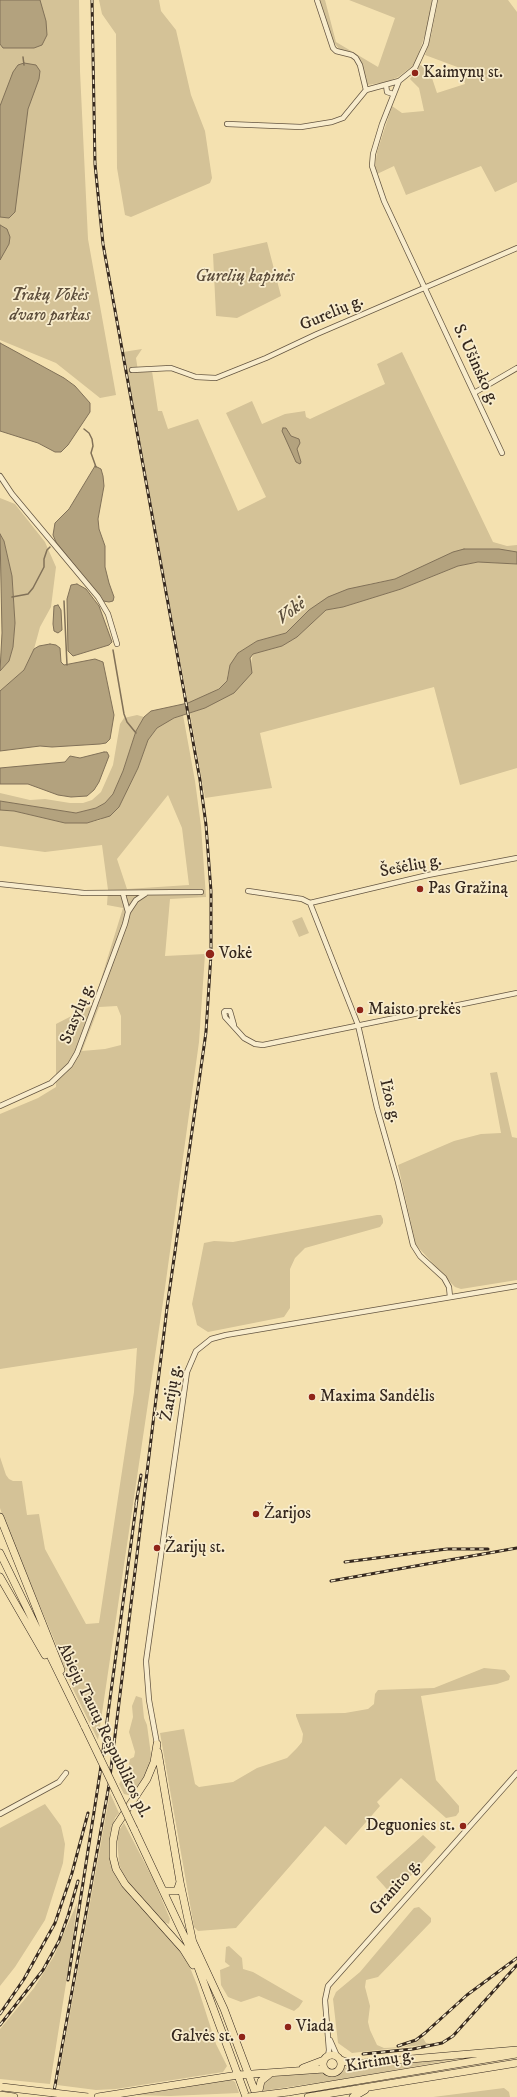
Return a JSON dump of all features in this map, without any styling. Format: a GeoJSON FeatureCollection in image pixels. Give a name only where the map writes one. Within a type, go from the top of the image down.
{"type":"FeatureCollection","features":[{"type":"Feature","properties":{"kind":"highway"},"geometry":{"type":"LineString","coordinates":[[0,1517],[50,1641],[66,1688]]}},
{"type":"Feature","properties":{"kind":"highway","name":"Abiejų Tautų Respublikos pl."},"geometry":{"type":"LineString","coordinates":[[0,1553],[164,1891],[202,1981],[247,2097]]}},
{"type":"Feature","properties":{"kind":"highway"},"geometry":{"type":"LineString","coordinates":[[0,1577],[39,1646],[60,1676]]}},
{"type":"Feature","properties":{"kind":"highway"},"geometry":{"type":"LineString","coordinates":[[156,1744],[154,1762],[147,1779],[116,1826],[113,1849],[114,1863],[125,1884],[183,1949],[202,1981]]}},
{"type":"Feature","properties":{"kind":"highway"},"geometry":{"type":"LineString","coordinates":[[156,1744],[180,1882],[194,1943]]}},
{"type":"Feature","properties":{"kind":"highway"},"geometry":{"type":"LineString","coordinates":[[147,1779],[155,1776],[162,1781]]}},
{"type":"Feature","properties":{"kind":"highway"},"geometry":{"type":"LineString","coordinates":[[164,1891],[177,1891],[180,1882]]}},
{"type":"Feature","properties":{"kind":"highway","name":"Abiejų Tautų Respublikos pl."},"geometry":{"type":"LineString","coordinates":[[178,1922],[194,1943],[224,2009],[257,2097]]}},
{"type":"Feature","properties":{"kind":"highway"},"geometry":{"type":"LineString","coordinates":[[297,2070],[326,2058],[339,2058],[352,2064],[517,2050]]}},
{"type":"Feature","properties":{"kind":"highway","name":"Kirtimų g."},"geometry":{"type":"LineString","coordinates":[[247,2097],[288,2092],[517,2054]]}},
{"type":"Feature","properties":{"kind":"highway"},"geometry":{"type":"LineString","coordinates":[[324,2069],[326,2058]]}},
{"type":"Feature","properties":{"kind":"highway"},"geometry":{"type":"LineString","coordinates":[[98,2097],[238,2075],[324,2069],[329,2073],[336,2073],[341,2067],[339,2058]]}},
{"type":"Feature","properties":{"kind":"highway","name":"Kirtimų g."},"geometry":{"type":"LineString","coordinates":[[308,2097],[517,2063]]}},
{"type":"Feature","properties":{"kind":"highway"},"geometry":{"type":"LineString","coordinates":[[257,2097],[260,2082],[273,2072]]}},
{"type":"Feature","properties":{"kind":"highway"},"geometry":{"type":"LineString","coordinates":[[0,2087],[88,2097]]}},
{"type":"Feature","properties":{"kind":"highway"},"geometry":{"type":"LineString","coordinates":[[353,2097],[369,2087]]}},
{"type":"Feature","properties":{"kind":"highway"},"geometry":{"type":"LineString","coordinates":[[0,2095],[14,2097]]}},
{"type":"Feature","properties":{"kind":"street"},"geometry":{"type":"LineString","coordinates":[[317,0],[333,48],[336,51],[352,55],[356,58],[360,65],[366,90]]}},
{"type":"Feature","properties":{"kind":"street"},"geometry":{"type":"LineString","coordinates":[[227,124],[289,128],[332,122],[343,118],[366,90],[399,81],[415,68],[422,56],[429,33],[435,0]]}},
{"type":"Feature","properties":{"kind":"street","name":"S. Ušinsko g."},"geometry":{"type":"LineString","coordinates":[[399,81],[382,124],[373,154],[372,166],[384,201],[502,453]]}},
{"type":"Feature","properties":{"kind":"street"},"geometry":{"type":"LineString","coordinates":[[386,85],[387,92],[393,94]]}},
{"type":"Feature","properties":{"kind":"street","name":"Gurelių g."},"geometry":{"type":"LineString","coordinates":[[132,370],[171,368],[196,377],[216,378],[266,358],[517,248]]}},
{"type":"Feature","properties":{"kind":"street"},"geometry":{"type":"LineString","coordinates":[[474,393],[517,368]]}},
{"type":"Feature","properties":{"kind":"street"},"geometry":{"type":"LineString","coordinates":[[0,476],[12,494],[89,585],[104,607],[113,625],[117,644]]}},
{"type":"Feature","properties":{"kind":"street","name":"Šešėlių g."},"geometry":{"type":"LineString","coordinates":[[310,903],[428,875],[517,858]]}},
{"type":"Feature","properties":{"kind":"street"},"geometry":{"type":"LineString","coordinates":[[0,884],[59,891],[123,894],[201,892]]}},
{"type":"Feature","properties":{"kind":"street"},"geometry":{"type":"LineString","coordinates":[[248,891],[302,899],[310,903]]}},
{"type":"Feature","properties":{"kind":"street"},"geometry":{"type":"LineString","coordinates":[[123,894],[128,912]]}},
{"type":"Feature","properties":{"kind":"street"},"geometry":{"type":"LineString","coordinates":[[128,912],[136,900],[146,894]]}},
{"type":"Feature","properties":{"kind":"street","name":"Ižos g."},"geometry":{"type":"LineString","coordinates":[[310,903],[358,1025],[377,1108],[398,1182],[413,1245],[420,1256],[444,1278],[449,1287],[450,1297]]}},
{"type":"Feature","properties":{"kind":"street","name":"Stasylų g."},"geometry":{"type":"LineString","coordinates":[[0,1106],[51,1083],[70,1065],[84,1039],[128,912]]}},
{"type":"Feature","properties":{"kind":"street"},"geometry":{"type":"LineString","coordinates":[[234,1025],[244,1038],[259,1045],[517,993]]}},
{"type":"Feature","properties":{"kind":"street","name":"Žarijų g."},"geometry":{"type":"LineString","coordinates":[[156,1744],[149,1700],[146,1660],[187,1372],[193,1356],[206,1343],[226,1335],[517,1286]]}},
{"type":"Feature","properties":{"kind":"street","name":"Granito g."},"geometry":{"type":"LineString","coordinates":[[326,2058],[328,2034],[325,2000],[328,1986],[517,1772]]}},
{"type":"Feature","properties":{"kind":"street"},"geometry":{"type":"LineString","coordinates":[[0,1814],[59,1782],[66,1773]]}},
{"type":"Feature","properties":{"kind":"street","name":"Granito g."},"geometry":{"type":"LineString","coordinates":[[328,2034],[339,2058]]}},
{"type":"Feature","properties":{"kind":"green space","name":"Trakų Vokės dvaro parkas"},"geometry":{"type":"Polygon","coordinates":[[[0,0],[79,0],[80,71],[88,239],[116,395],[100,398],[56,363],[0,340],[0,0]]]}},
{"type":"Feature","properties":{"kind":"green space"},"geometry":{"type":"Polygon","coordinates":[[[99,0],[159,0],[161,11],[176,30],[191,95],[205,131],[212,178],[210,183],[131,217],[125,215],[117,168],[116,34],[102,14],[99,0]]]}},
{"type":"Feature","properties":{"kind":"green space"},"geometry":{"type":"Polygon","coordinates":[[[320,0],[325,0],[336,42],[378,67],[395,18],[349,0],[432,0],[428,26],[415,64],[398,77],[387,82],[367,85],[358,56],[339,49],[332,40],[320,0]]]}},
{"type":"Feature","properties":{"kind":"green space"},"geometry":{"type":"Polygon","coordinates":[[[438,0],[508,0],[517,12],[517,182],[495,192],[481,166],[406,195],[394,166],[377,174],[375,167],[377,152],[392,106],[402,113],[424,111],[419,88],[410,79],[420,65],[429,69],[437,93],[465,84],[460,68],[425,55],[431,36],[438,0]]]}},
{"type":"Feature","properties":{"kind":"green space","name":"Gurelių kapinės"},"geometry":{"type":"Polygon","coordinates":[[[267,242],[281,296],[237,318],[216,316],[213,254],[267,242]]]}},
{"type":"Feature","properties":{"kind":"green space"},"geometry":{"type":"Polygon","coordinates":[[[142,349],[136,358],[138,371],[152,371],[158,411],[162,411],[168,429],[198,419],[238,511],[266,497],[226,413],[252,401],[262,424],[285,414],[305,411],[306,417],[310,419],[385,384],[377,364],[402,352],[493,542],[507,546],[517,545],[517,552],[478,549],[395,579],[369,584],[309,610],[286,633],[257,641],[238,653],[228,673],[226,684],[210,694],[188,703],[123,352],[142,349]]]}},
{"type":"Feature","properties":{"kind":"green space"},"geometry":{"type":"Polygon","coordinates":[[[0,498],[15,504],[45,542],[56,567],[51,607],[40,627],[34,649],[24,670],[0,691],[0,671],[9,661],[13,647],[15,623],[12,576],[4,541],[0,534],[0,498]]]}},
{"type":"Feature","properties":{"kind":"green space"},"geometry":{"type":"Polygon","coordinates":[[[478,562],[517,564],[517,768],[460,785],[434,687],[260,733],[272,788],[205,798],[190,713],[205,708],[251,663],[253,654],[282,646],[297,637],[326,610],[343,607],[401,589],[458,566],[478,562]]]}},
{"type":"Feature","properties":{"kind":"green space"},"geometry":{"type":"Polygon","coordinates":[[[137,715],[144,717],[136,731],[123,771],[113,794],[105,803],[96,808],[76,813],[0,801],[0,793],[30,800],[45,799],[70,803],[83,803],[92,800],[101,792],[113,765],[120,724],[124,718],[137,715]]]}},
{"type":"Feature","properties":{"kind":"green space"},"geometry":{"type":"Polygon","coordinates":[[[183,715],[195,781],[201,826],[206,897],[170,899],[165,956],[205,954],[199,1042],[163,1302],[98,1740],[72,1687],[53,1637],[4,1520],[0,1508],[0,1457],[6,1475],[9,1479],[13,1481],[22,1481],[27,1515],[39,1514],[45,1549],[86,1624],[99,1623],[134,1392],[137,1348],[0,1369],[0,1114],[38,1098],[56,1087],[56,1024],[93,1005],[123,908],[107,905],[108,890],[102,845],[45,852],[0,846],[0,810],[14,811],[65,823],[87,823],[100,820],[119,807],[138,768],[148,740],[157,728],[167,721],[183,715]],[[168,795],[117,859],[127,889],[189,885],[182,828],[168,795]],[[117,1006],[99,1007],[82,1051],[105,1049],[121,1045],[121,1016],[117,1006]]]}},
{"type":"Feature","properties":{"kind":"green space"},"geometry":{"type":"Polygon","coordinates":[[[302,917],[309,933],[299,937],[292,921],[302,917]]]}},
{"type":"Feature","properties":{"kind":"green space"},"geometry":{"type":"Polygon","coordinates":[[[497,1072],[512,1137],[517,1138],[517,1280],[461,1289],[455,1287],[416,1245],[398,1165],[454,1141],[481,1134],[501,1133],[490,1073],[497,1072]]]}},
{"type":"Feature","properties":{"kind":"green space"},"geometry":{"type":"Polygon","coordinates":[[[381,1215],[383,1219],[383,1223],[380,1227],[305,1248],[295,1258],[290,1269],[290,1308],[284,1317],[208,1332],[197,1325],[192,1304],[204,1243],[214,1241],[233,1242],[381,1215]]]}},
{"type":"Feature","properties":{"kind":"green space"},"geometry":{"type":"Polygon","coordinates":[[[484,1668],[505,1670],[510,1676],[509,1680],[497,1684],[421,1696],[436,1780],[459,1806],[459,1812],[456,1816],[446,1818],[401,1778],[377,1802],[380,1806],[346,1845],[325,1826],[236,1928],[198,1931],[194,1927],[160,1733],[184,1729],[195,1784],[199,1787],[233,1782],[257,1768],[287,1758],[297,1748],[302,1742],[303,1734],[296,1714],[345,1713],[368,1709],[374,1704],[375,1694],[378,1690],[434,1688],[484,1668]]]}},
{"type":"Feature","properties":{"kind":"green space"},"geometry":{"type":"Polygon","coordinates":[[[136,1696],[142,1698],[151,1755],[147,1775],[133,1794],[128,1795],[124,1794],[119,1784],[128,1769],[130,1759],[134,1757],[135,1752],[129,1732],[133,1717],[132,1706],[136,1696]]]}},
{"type":"Feature","properties":{"kind":"green space"},"geometry":{"type":"Polygon","coordinates":[[[110,1793],[119,1813],[115,1818],[110,1835],[109,1854],[113,1871],[122,1886],[168,1936],[187,1960],[197,1985],[216,2044],[227,2066],[223,2072],[116,2089],[96,2090],[57,2085],[110,1793]]]}},
{"type":"Feature","properties":{"kind":"green space"},"geometry":{"type":"Polygon","coordinates":[[[45,1804],[61,1826],[65,1844],[63,1863],[45,1920],[15,1967],[0,1986],[0,1828],[45,1804]]]}},
{"type":"Feature","properties":{"kind":"green space"},"geometry":{"type":"Polygon","coordinates":[[[124,1823],[154,1881],[170,1919],[169,1924],[163,1922],[123,1876],[119,1863],[117,1838],[118,1832],[124,1823]]]}},
{"type":"Feature","properties":{"kind":"green space"},"geometry":{"type":"Polygon","coordinates":[[[423,1835],[436,1847],[393,1896],[376,1877],[423,1835]]]}},
{"type":"Feature","properties":{"kind":"green space"},"geometry":{"type":"Polygon","coordinates":[[[77,1903],[71,1952],[50,2084],[0,2079],[0,2029],[34,1988],[54,1956],[77,1903]]]}},
{"type":"Feature","properties":{"kind":"green space"},"geometry":{"type":"Polygon","coordinates":[[[419,1907],[431,1918],[431,1922],[378,1977],[366,1980],[365,1987],[370,2006],[368,2022],[377,2045],[384,2048],[404,2047],[423,2038],[426,2043],[432,2044],[352,2053],[338,2043],[333,1999],[336,1992],[360,1972],[414,1908],[419,1907]]]}},
{"type":"Feature","properties":{"kind":"green space"},"geometry":{"type":"Polygon","coordinates":[[[229,1946],[242,1958],[243,1969],[253,1972],[303,2001],[299,2007],[294,2011],[259,1996],[241,2002],[228,1997],[221,1985],[220,1970],[230,1966],[225,1962],[226,1947],[229,1946]]]}},
{"type":"Feature","properties":{"kind":"green space"},"geometry":{"type":"Polygon","coordinates":[[[480,2055],[343,2079],[262,2091],[263,2081],[272,2077],[316,2072],[334,2076],[339,2074],[343,2068],[480,2055]]]}},
{"type":"Feature","properties":{"kind":"green space"},"geometry":{"type":"Polygon","coordinates":[[[231,2079],[235,2082],[239,2093],[170,2096],[131,2095],[231,2079]]]}},
{"type":"Feature","properties":{"kind":"green space"},"geometry":{"type":"Polygon","coordinates":[[[504,2088],[509,2092],[510,2097],[433,2097],[504,2088]]]}},
{"type":"Feature","properties":{"kind":"shaded area"},"geometry":{"type":"Polygon","coordinates":[[[0,0],[40,0],[46,21],[47,35],[42,45],[34,48],[3,48],[0,44],[0,0]]]}},
{"type":"Feature","properties":{"kind":"shaded area"},"geometry":{"type":"Polygon","coordinates":[[[24,63],[36,65],[40,71],[39,79],[28,109],[15,212],[9,218],[0,217],[0,106],[13,72],[18,65],[24,63]]]}},
{"type":"Feature","properties":{"kind":"shaded area"},"geometry":{"type":"Polygon","coordinates":[[[0,225],[7,229],[10,237],[9,244],[0,260],[0,225]]]}},
{"type":"Feature","properties":{"kind":"shaded area"},"geometry":{"type":"Polygon","coordinates":[[[0,343],[64,378],[75,386],[90,403],[90,412],[68,445],[61,452],[55,452],[38,443],[0,431],[0,343]]]}},
{"type":"Feature","properties":{"kind":"shaded area"},"geometry":{"type":"Polygon","coordinates":[[[283,428],[286,428],[291,436],[299,439],[300,443],[297,449],[301,462],[300,464],[296,462],[282,431],[283,428]]]}},
{"type":"Feature","properties":{"kind":"shaded area"},"geometry":{"type":"Polygon","coordinates":[[[95,466],[101,469],[103,476],[104,486],[98,519],[99,529],[105,546],[105,567],[114,597],[113,601],[109,602],[103,601],[56,542],[53,535],[55,523],[69,509],[95,466]]]}},
{"type":"Feature","properties":{"kind":"shaded area"},"geometry":{"type":"Polygon","coordinates":[[[0,534],[4,541],[12,576],[15,623],[13,647],[9,661],[0,671],[2,633],[0,534]]]}},
{"type":"Feature","properties":{"kind":"shaded area"},"geometry":{"type":"Polygon","coordinates":[[[464,549],[499,549],[517,552],[517,564],[478,562],[458,566],[401,589],[343,607],[326,610],[297,637],[282,646],[253,654],[250,658],[252,673],[234,693],[205,708],[174,718],[157,728],[148,740],[138,768],[119,807],[110,816],[87,823],[65,823],[14,811],[0,810],[0,801],[76,813],[96,808],[105,803],[113,794],[123,771],[136,731],[144,717],[151,711],[188,703],[219,689],[227,681],[230,665],[238,653],[257,641],[286,633],[309,610],[328,597],[348,589],[395,579],[453,552],[464,549]]]}},
{"type":"Feature","properties":{"kind":"shaded area"},"geometry":{"type":"Polygon","coordinates":[[[77,584],[86,589],[99,606],[112,642],[109,645],[73,656],[68,651],[67,599],[71,585],[77,584]]]}},
{"type":"Feature","properties":{"kind":"shaded area"},"geometry":{"type":"Polygon","coordinates":[[[58,605],[61,610],[62,630],[58,633],[54,631],[53,624],[54,606],[58,605]]]}},
{"type":"Feature","properties":{"kind":"shaded area"},"geometry":{"type":"Polygon","coordinates":[[[50,644],[56,645],[60,648],[61,662],[64,665],[95,659],[103,662],[114,715],[110,739],[106,743],[100,744],[52,747],[40,746],[0,751],[0,691],[24,670],[34,649],[39,646],[50,644]]]}},
{"type":"Feature","properties":{"kind":"shaded area"},"geometry":{"type":"Polygon","coordinates":[[[107,752],[109,756],[99,782],[94,790],[87,796],[71,797],[58,795],[28,784],[0,784],[0,768],[65,762],[70,756],[80,758],[107,752]]]}},
{"type":"Feature","properties":{"kind":"waterway"},"geometry":{"type":"LineString","coordinates":[[23,57],[24,65]]}},
{"type":"Feature","properties":{"kind":"waterway"},"geometry":{"type":"LineString","coordinates":[[84,429],[89,433],[92,439],[93,446],[91,453],[96,467]]}},
{"type":"Feature","properties":{"kind":"waterway"},"geometry":{"type":"LineString","coordinates":[[12,597],[28,594],[33,588],[44,567],[44,559],[47,550],[50,547]]}},
{"type":"Feature","properties":{"kind":"waterway"},"geometry":{"type":"LineString","coordinates":[[64,601],[67,665]]}},
{"type":"Feature","properties":{"kind":"waterway"},"geometry":{"type":"LineString","coordinates":[[113,650],[124,714],[127,722],[136,733]]}},
{"type":"Feature","properties":{"kind":"railway"},"geometry":{"type":"LineString","coordinates":[[53,2097],[109,1785],[167,1308],[206,1032],[211,954],[211,891],[206,825],[200,780],[103,244],[95,164],[92,0]]}},
{"type":"Feature","properties":{"kind":"railway"},"geometry":{"type":"LineString","coordinates":[[136,1504],[141,1475]]}},
{"type":"Feature","properties":{"kind":"railway"},"geometry":{"type":"LineString","coordinates":[[68,1980],[100,1773],[137,1499]]}},
{"type":"Feature","properties":{"kind":"railway"},"geometry":{"type":"LineString","coordinates":[[331,1581],[517,1548]]}},
{"type":"Feature","properties":{"kind":"railway"},"geometry":{"type":"LineString","coordinates":[[345,1562],[447,1549],[488,1549]]}},
{"type":"Feature","properties":{"kind":"railway"},"geometry":{"type":"LineString","coordinates":[[0,2014],[24,1979],[55,1923],[72,1873],[88,1813]]}},
{"type":"Feature","properties":{"kind":"railway"},"geometry":{"type":"LineString","coordinates":[[0,2025],[43,1970],[59,1941],[78,1881]]}},
{"type":"Feature","properties":{"kind":"railway"},"geometry":{"type":"LineString","coordinates":[[398,2046],[416,2040],[467,1995],[517,1958]]}},
{"type":"Feature","properties":{"kind":"railway"},"geometry":{"type":"LineString","coordinates":[[363,2054],[413,2049],[442,2043],[453,2036],[517,1965]]}},
{"type":"Feature","properties":{"kind":"place","name":"Kaimynų st."},"geometry":{"type":"Point","coordinates":[415,73]}},
{"type":"Feature","properties":{"kind":"place","name":"Pas Gražiną"},"geometry":{"type":"Point","coordinates":[420,889]}},
{"type":"Feature","properties":{"kind":"place","name":"Vokė"},"geometry":{"type":"Point","coordinates":[210,954]}},
{"type":"Feature","properties":{"kind":"place","name":"Maisto prekės"},"geometry":{"type":"Point","coordinates":[360,1010]}},
{"type":"Feature","properties":{"kind":"place","name":"Maxima Sandėlis"},"geometry":{"type":"Point","coordinates":[312,1397]}},
{"type":"Feature","properties":{"kind":"place","name":"Žarijos"},"geometry":{"type":"Point","coordinates":[256,1514]}},
{"type":"Feature","properties":{"kind":"place","name":"Žarijų st."},"geometry":{"type":"Point","coordinates":[157,1548]}},
{"type":"Feature","properties":{"kind":"place","name":"Deguonies st."},"geometry":{"type":"Point","coordinates":[463,1826]}},
{"type":"Feature","properties":{"kind":"place","name":"Viada"},"geometry":{"type":"Point","coordinates":[288,2027]}},
{"type":"Feature","properties":{"kind":"place","name":"Galvės st."},"geometry":{"type":"Point","coordinates":[242,2037]}}]}
